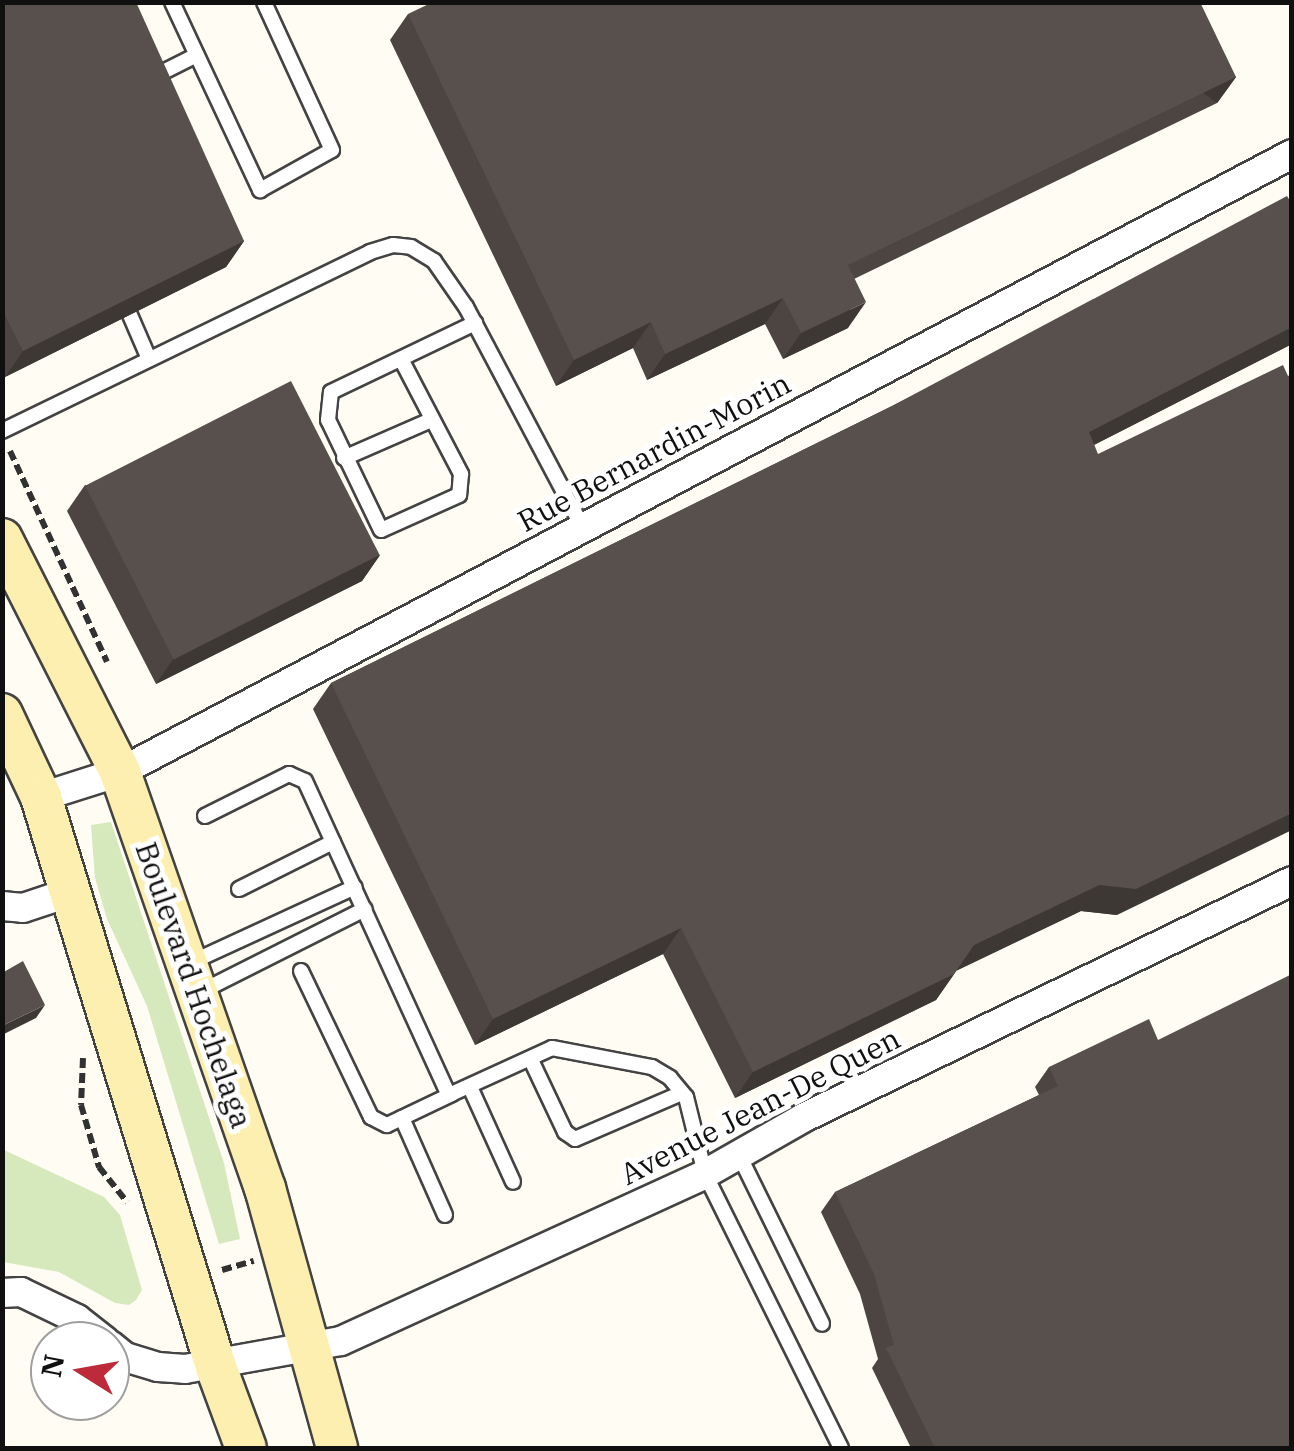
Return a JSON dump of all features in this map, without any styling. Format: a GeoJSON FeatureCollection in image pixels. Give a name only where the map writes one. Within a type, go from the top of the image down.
{"type":"FeatureCollection","features":[{"type":"Feature","properties":{"kind":"main road","name":"Boulevard Hochelaga"},"geometry":{"type":"LineString","coordinates":[[2,540],[120,772],[265,1188],[306,1350],[337,1448]]}},
{"type":"Feature","properties":{"kind":"main road"},"geometry":{"type":"LineString","coordinates":[[2,714],[42,796],[216,1367],[246,1448]]}},
{"type":"Feature","properties":{"kind":"street","name":"Rue Bernardin-Morin"},"geometry":{"type":"LineString","coordinates":[[42,796],[120,772],[1292,154]]}},
{"type":"Feature","properties":{"kind":"street","name":"Avenue Jean-De Quen"},"geometry":{"type":"LineString","coordinates":[[130,1358],[158,1368],[216,1367],[306,1350],[352,1336],[706,1174],[803,1118],[1292,881]]}},
{"type":"Feature","properties":{"kind":"street","name":"Avenue Jean-De Quen"},"geometry":{"type":"LineString","coordinates":[[1239,908],[1292,889]]}},
{"type":"Feature","properties":{"kind":"street"},"geometry":{"type":"LineString","coordinates":[[2,906],[24,908],[71,892]]}},
{"type":"Feature","properties":{"kind":"street","name":"Avenue Jean-De Quen"},"geometry":{"type":"LineString","coordinates":[[2,1292],[20,1292],[80,1321]]}},
{"type":"Feature","properties":{"kind":"lane"},"geometry":{"type":"LineString","coordinates":[[172,2],[260,190],[332,150],[264,2]]}},
{"type":"Feature","properties":{"kind":"lane"},"geometry":{"type":"LineString","coordinates":[[142,82],[194,56]]}},
{"type":"Feature","properties":{"kind":"lane"},"geometry":{"type":"LineString","coordinates":[[2,431],[370,252],[394,245],[410,247],[434,261],[475,323],[582,526]]}},
{"type":"Feature","properties":{"kind":"lane"},"geometry":{"type":"LineString","coordinates":[[130,315],[149,360]]}},
{"type":"Feature","properties":{"kind":"lane"},"geometry":{"type":"LineString","coordinates":[[402,359],[462,474],[459,495],[381,530],[328,420],[331,392],[475,323]]}},
{"type":"Feature","properties":{"kind":"lane"},"geometry":{"type":"LineString","coordinates":[[344,458],[431,420]]}},
{"type":"Feature","properties":{"kind":"lane"},"geometry":{"type":"LineString","coordinates":[[205,816],[290,774],[298,775],[452,1094]]}},
{"type":"Feature","properties":{"kind":"lane"},"geometry":{"type":"LineString","coordinates":[[239,889],[333,842]]}},
{"type":"Feature","properties":{"kind":"lane"},"geometry":{"type":"LineString","coordinates":[[192,979],[354,887]]}},
{"type":"Feature","properties":{"kind":"lane"},"geometry":{"type":"LineString","coordinates":[[192,979],[364,909]]}},
{"type":"Feature","properties":{"kind":"lane"},"geometry":{"type":"LineString","coordinates":[[300,971],[370,1116],[387,1125],[552,1048],[652,1066],[682,1093],[706,1174],[841,1448]]}},
{"type":"Feature","properties":{"kind":"lane"},"geometry":{"type":"LineString","coordinates":[[531,1060],[564,1132],[576,1138],[682,1093]]}},
{"type":"Feature","properties":{"kind":"lane"},"geometry":{"type":"LineString","coordinates":[[470,1087],[513,1182]]}},
{"type":"Feature","properties":{"kind":"lane"},"geometry":{"type":"LineString","coordinates":[[402,1118],[446,1215]]}},
{"type":"Feature","properties":{"kind":"lane"},"geometry":{"type":"LineString","coordinates":[[739,1155],[822,1324]]}},
{"type":"Feature","properties":{"kind":"path"},"geometry":{"type":"LineString","coordinates":[[190,1280],[281,1253]]}},
{"type":"Feature","properties":{"kind":"green space"},"geometry":{"type":"Polygon","coordinates":[[[111,822],[224,1163],[240,1239],[219,1244],[147,1006],[107,919],[95,878],[91,825],[111,822]]]}},
{"type":"Feature","properties":{"kind":"green space"},"geometry":{"type":"Polygon","coordinates":[[[2,1149],[104,1197],[120,1215],[142,1290],[136,1300],[129,1305],[115,1303],[59,1272],[3,1262],[2,1149]]]}},
{"type":"Feature","properties":{"kind":"building"},"geometry":{"type":"Polygon","coordinates":[[[2,2],[136,2],[244,241],[23,351],[2,309],[2,2]]]}},
{"type":"Feature","properties":{"kind":"building"},"geometry":{"type":"Polygon","coordinates":[[[433,2],[1200,2],[1236,77],[848,265],[866,302],[801,333],[783,298],[665,354],[651,322],[574,360],[408,14],[433,2]]]}},
{"type":"Feature","properties":{"kind":"building"},"geometry":{"type":"Polygon","coordinates":[[[1287,196],[1292,204],[1292,327],[1089,432],[1098,454],[1283,365],[1288,376],[1292,374],[1292,813],[1136,889],[1099,885],[974,945],[954,974],[753,1072],[681,928],[493,1019],[331,683],[892,406],[1287,196]]]}},
{"type":"Feature","properties":{"kind":"building"},"geometry":{"type":"Polygon","coordinates":[[[291,381],[380,555],[174,660],[85,486],[291,381]]]}},
{"type":"Feature","properties":{"kind":"building"},"geometry":{"type":"Polygon","coordinates":[[[23,961],[45,1005],[2,1026],[2,973],[23,961]]]}},
{"type":"Feature","properties":{"kind":"building"},"geometry":{"type":"Polygon","coordinates":[[[1292,974],[1292,1448],[935,1448],[886,1348],[894,1345],[874,1274],[835,1192],[1058,1086],[1049,1067],[1149,1019],[1158,1040],[1292,974]]]}}]}
